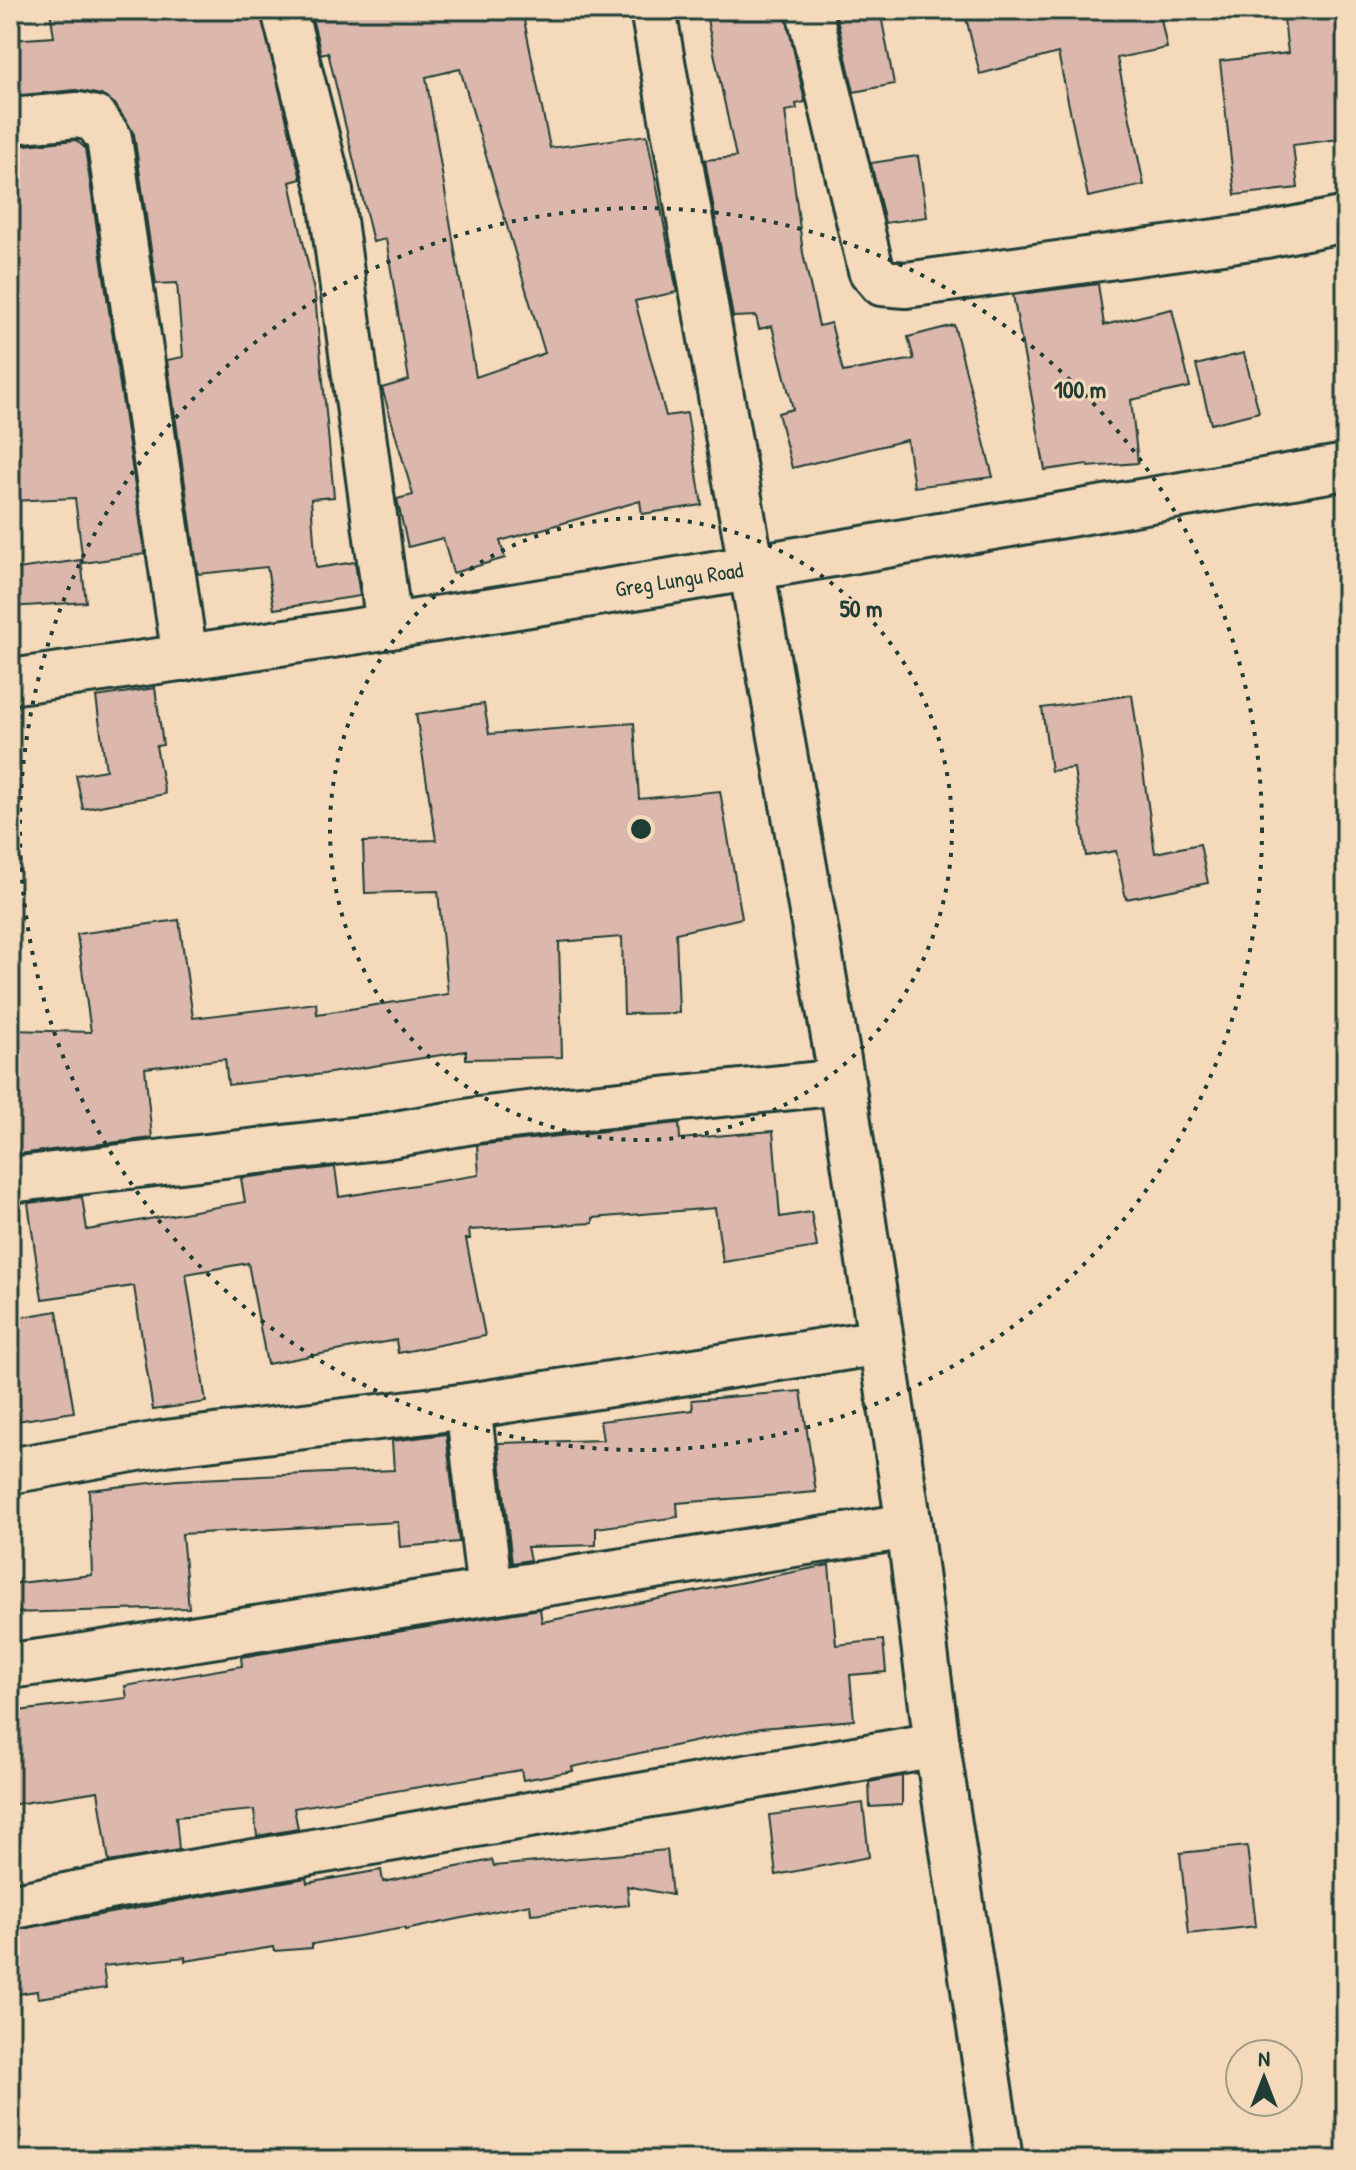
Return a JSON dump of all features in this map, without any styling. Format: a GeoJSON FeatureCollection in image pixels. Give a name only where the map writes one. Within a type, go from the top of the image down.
{"type":"FeatureCollection","features":[{"type":"Feature","properties":{"kind":"street"},"geometry":{"type":"LineString","coordinates":[[284,10],[330,191],[389,626]]}},
{"type":"Feature","properties":{"kind":"street"},"geometry":{"type":"LineString","coordinates":[[653,10],[842,1082],[1000,2160]]}},
{"type":"Feature","properties":{"kind":"street"},"geometry":{"type":"LineString","coordinates":[[809,10],[871,270],[882,283],[906,285],[1266,235],[1346,219]]}},
{"type":"Feature","properties":{"kind":"street"},"geometry":{"type":"LineString","coordinates":[[10,121],[78,115],[95,119],[109,138],[185,658]]}},
{"type":"Feature","properties":{"kind":"street","name":"Greg Lungu Road"},"geometry":{"type":"LineString","coordinates":[[10,682],[389,626],[1346,467]]}},
{"type":"Feature","properties":{"kind":"street"},"geometry":{"type":"LineString","coordinates":[[10,1180],[378,1137],[478,1120],[842,1082]]}},
{"type":"Feature","properties":{"kind":"street"},"geometry":{"type":"LineString","coordinates":[[10,1471],[165,1443],[468,1406],[881,1342]]}},
{"type":"Feature","properties":{"kind":"street"},"geometry":{"type":"LineString","coordinates":[[468,1406],[490,1592]]}},
{"type":"Feature","properties":{"kind":"street"},"geometry":{"type":"LineString","coordinates":[[10,1666],[909,1526]]}},
{"type":"Feature","properties":{"kind":"street"},"geometry":{"type":"LineString","coordinates":[[10,1907],[136,1882],[937,1745]]}},
{"type":"Feature","properties":{"kind":"building"},"geometry":{"type":"Polygon","coordinates":[[[50,10],[260,10],[301,179],[290,182],[315,296],[334,497],[311,499],[316,568],[355,562],[360,596],[274,609],[267,567],[198,574],[167,360],[183,357],[177,283],[156,284],[134,134],[115,104],[101,95],[76,90],[10,96],[10,40],[54,37],[50,10]]]}},
{"type":"Feature","properties":{"kind":"building"},"geometry":{"type":"Polygon","coordinates":[[[310,10],[522,10],[550,148],[647,135],[677,292],[635,301],[666,416],[687,413],[702,505],[642,514],[640,501],[500,541],[505,558],[453,573],[443,538],[408,547],[397,499],[413,495],[382,388],[409,380],[386,239],[373,242],[328,52],[321,54],[310,10]],[[460,69],[426,77],[476,377],[545,353],[460,69]]]}},
{"type":"Feature","properties":{"kind":"building"},"geometry":{"type":"Polygon","coordinates":[[[705,10],[785,10],[805,102],[796,104],[797,109],[785,111],[803,253],[819,326],[831,323],[843,372],[914,359],[908,337],[954,325],[993,477],[914,487],[907,440],[792,468],[778,413],[793,409],[772,326],[759,329],[756,316],[733,317],[705,160],[736,157],[705,10]]]}},
{"type":"Feature","properties":{"kind":"building"},"geometry":{"type":"Polygon","coordinates":[[[835,10],[880,10],[894,84],[854,92],[835,10]]]}},
{"type":"Feature","properties":{"kind":"building"},"geometry":{"type":"Polygon","coordinates":[[[964,10],[1106,10],[1107,18],[1159,10],[1167,48],[1117,58],[1144,185],[1088,197],[1058,53],[980,74],[964,10]]]}},
{"type":"Feature","properties":{"kind":"building"},"geometry":{"type":"Polygon","coordinates":[[[1283,10],[1346,10],[1346,138],[1293,145],[1298,188],[1235,195],[1220,61],[1288,53],[1283,10]]]}},
{"type":"Feature","properties":{"kind":"building"},"geometry":{"type":"Polygon","coordinates":[[[76,140],[85,148],[145,554],[83,563],[75,498],[10,501],[10,206],[21,205],[15,146],[76,140]]]}},
{"type":"Feature","properties":{"kind":"building"},"geometry":{"type":"Polygon","coordinates":[[[918,156],[927,217],[885,223],[871,163],[918,156]]]}},
{"type":"Feature","properties":{"kind":"building"},"geometry":{"type":"Polygon","coordinates":[[[1098,284],[1104,325],[1172,309],[1190,387],[1131,400],[1138,463],[1088,467],[1087,464],[1045,470],[1013,295],[1098,284]]]}},
{"type":"Feature","properties":{"kind":"building"},"geometry":{"type":"Polygon","coordinates":[[[1244,353],[1259,412],[1211,424],[1196,365],[1244,353]]]}},
{"type":"Feature","properties":{"kind":"building"},"geometry":{"type":"Polygon","coordinates":[[[81,560],[86,602],[10,607],[10,570],[81,560]]]}},
{"type":"Feature","properties":{"kind":"building"},"geometry":{"type":"Polygon","coordinates":[[[155,688],[163,745],[156,746],[165,794],[83,809],[76,775],[106,770],[96,697],[155,688]]]}},
{"type":"Feature","properties":{"kind":"building"},"geometry":{"type":"Polygon","coordinates":[[[1132,695],[1155,853],[1200,844],[1208,883],[1126,899],[1116,851],[1086,856],[1074,768],[1051,771],[1042,708],[1132,695]]]}},
{"type":"Feature","properties":{"kind":"building"},"geometry":{"type":"Polygon","coordinates":[[[484,704],[489,734],[634,723],[639,799],[720,791],[742,918],[676,933],[679,1013],[624,1014],[622,937],[559,942],[562,1057],[466,1059],[466,1051],[324,1074],[228,1085],[225,1059],[145,1068],[152,1138],[10,1155],[10,1030],[91,1032],[77,934],[179,920],[193,1018],[316,1003],[317,1014],[448,994],[438,891],[365,893],[363,842],[436,840],[416,714],[484,704]]]}},
{"type":"Feature","properties":{"kind":"building"},"geometry":{"type":"Polygon","coordinates":[[[679,1123],[680,1139],[773,1131],[780,1217],[811,1212],[817,1247],[723,1262],[715,1208],[593,1218],[593,1223],[469,1230],[470,1239],[466,1239],[485,1336],[398,1353],[396,1340],[267,1364],[248,1263],[186,1274],[206,1402],[153,1410],[134,1286],[42,1299],[28,1203],[82,1197],[87,1230],[245,1202],[241,1178],[335,1167],[339,1197],[479,1175],[477,1145],[679,1123]]]}},
{"type":"Feature","properties":{"kind":"building"},"geometry":{"type":"Polygon","coordinates":[[[57,1311],[74,1412],[10,1422],[10,1319],[57,1311]]]}},
{"type":"Feature","properties":{"kind":"building"},"geometry":{"type":"Polygon","coordinates":[[[801,1391],[816,1492],[677,1503],[678,1517],[596,1528],[596,1545],[527,1547],[530,1560],[512,1563],[498,1443],[603,1440],[600,1421],[693,1410],[692,1400],[801,1391]]]}},
{"type":"Feature","properties":{"kind":"building"},"geometry":{"type":"Polygon","coordinates":[[[446,1434],[459,1542],[400,1547],[398,1522],[182,1534],[189,1608],[10,1613],[10,1584],[92,1575],[89,1490],[177,1480],[394,1470],[392,1441],[446,1434]]]}},
{"type":"Feature","properties":{"kind":"building"},"geometry":{"type":"Polygon","coordinates":[[[829,1565],[836,1645],[883,1640],[886,1672],[850,1675],[854,1720],[761,1728],[523,1780],[521,1770],[294,1808],[298,1829],[257,1836],[254,1810],[176,1817],[179,1850],[109,1862],[98,1791],[10,1805],[10,1712],[127,1698],[125,1686],[242,1666],[241,1657],[540,1609],[542,1622],[829,1565]]]}},
{"type":"Feature","properties":{"kind":"building"},"geometry":{"type":"Polygon","coordinates":[[[902,1776],[902,1805],[870,1807],[869,1782],[902,1776]]]}},
{"type":"Feature","properties":{"kind":"building"},"geometry":{"type":"Polygon","coordinates":[[[863,1803],[869,1857],[776,1875],[769,1815],[863,1803]]]}},
{"type":"Feature","properties":{"kind":"building"},"geometry":{"type":"Polygon","coordinates":[[[1247,1846],[1256,1926],[1189,1934],[1180,1853],[1247,1846]]]}},
{"type":"Feature","properties":{"kind":"building"},"geometry":{"type":"Polygon","coordinates":[[[667,1850],[672,1895],[627,1886],[629,1905],[531,1914],[530,1904],[405,1930],[312,1944],[312,1948],[275,1951],[274,1947],[185,1961],[185,1957],[103,1966],[106,1988],[38,1998],[37,1991],[10,1995],[10,1931],[306,1878],[307,1883],[381,1870],[383,1882],[492,1860],[494,1866],[667,1850]]]}}]}
